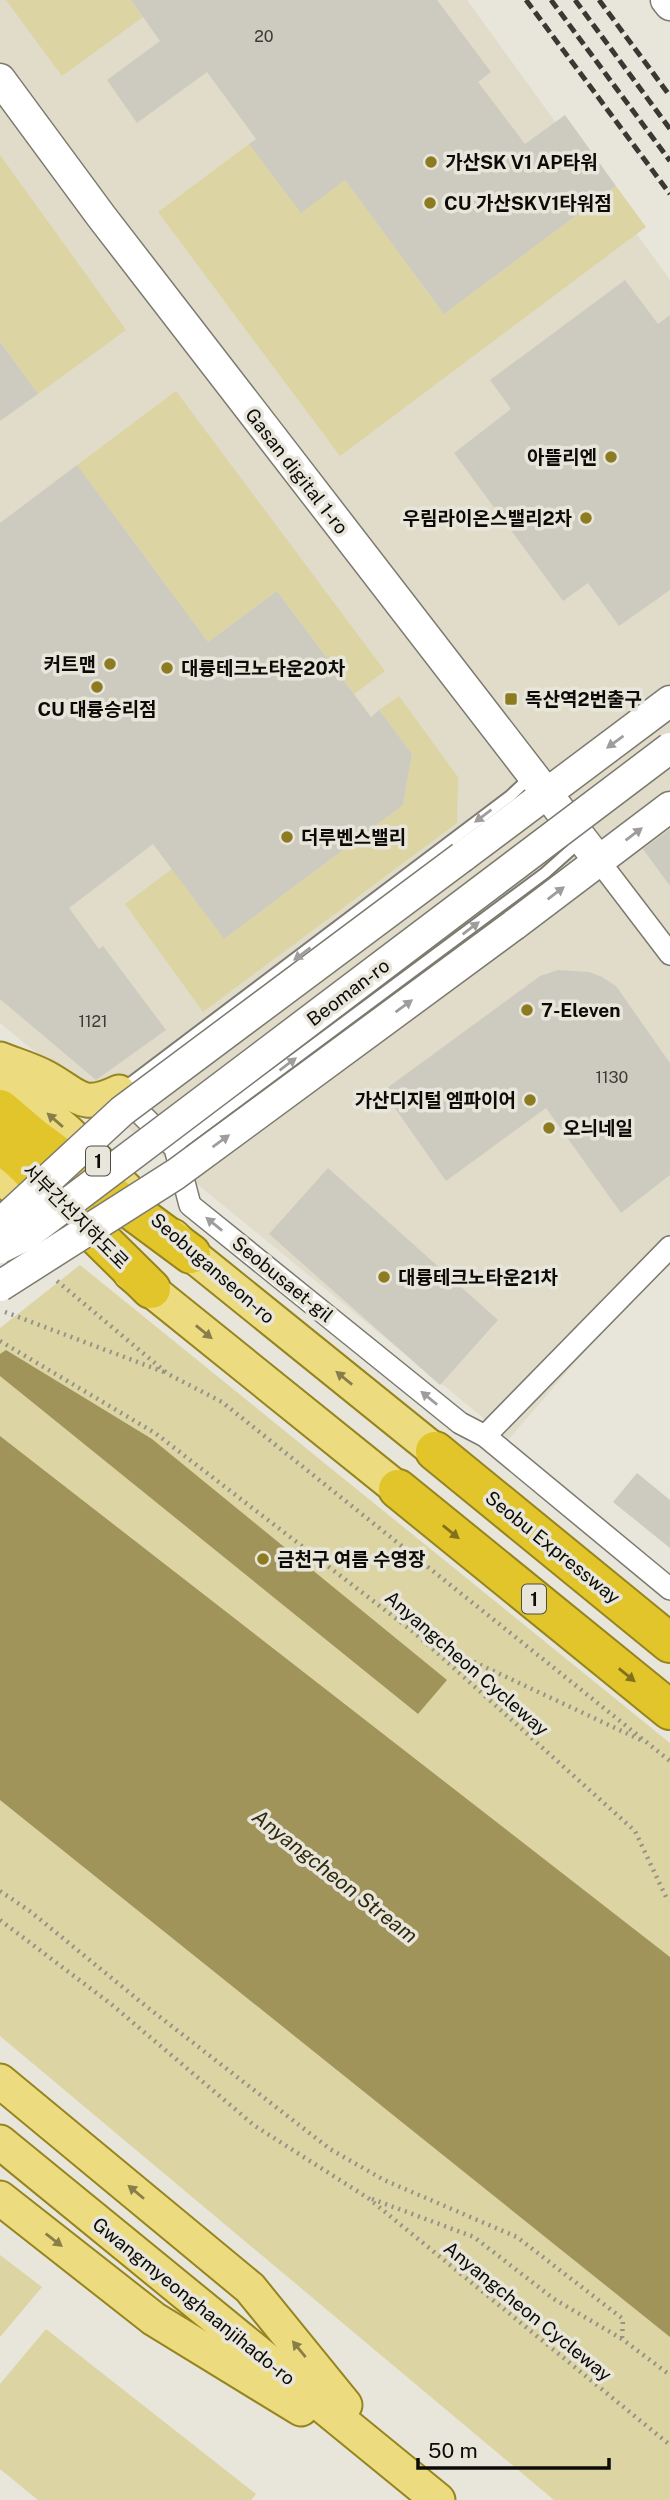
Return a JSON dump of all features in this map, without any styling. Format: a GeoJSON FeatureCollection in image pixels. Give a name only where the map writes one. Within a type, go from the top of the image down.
{"type":"FeatureCollection","features":[{"type":"Feature","properties":{"kind":"highway","name":"서부간선지하도로"},"geometry":{"type":"LineString","coordinates":[[0,1109],[191,1254]]}},
{"type":"Feature","properties":{"kind":"highway","name":"서부간선지하도로"},"geometry":{"type":"LineString","coordinates":[[0,1144],[20,1160],[151,1289]]}},
{"type":"Feature","properties":{"kind":"highway","name":"Seobu Expressway"},"geometry":{"type":"LineString","coordinates":[[435,1451],[670,1643]]}},
{"type":"Feature","properties":{"kind":"highway","name":"1"},"geometry":{"type":"LineString","coordinates":[[398,1489],[670,1710]]}},
{"type":"Feature","properties":{"kind":"main road"},"geometry":{"type":"LineString","coordinates":[[666,0],[670,5]]}},
{"type":"Feature","properties":{"kind":"main road","name":"Gasan digital 1-ro"},"geometry":{"type":"LineString","coordinates":[[0,79],[109,227],[599,861]]}},
{"type":"Feature","properties":{"kind":"main road"},"geometry":{"type":"LineString","coordinates":[[9,1236],[122,1111],[670,701]]}},
{"type":"Feature","properties":{"kind":"main road","name":"Beoman-ro"},"geometry":{"type":"LineString","coordinates":[[0,1266],[9,1236],[670,748]]}},
{"type":"Feature","properties":{"kind":"main road"},"geometry":{"type":"LineString","coordinates":[[0,1286],[176,1174],[670,807]]}},
{"type":"Feature","properties":{"kind":"main road"},"geometry":{"type":"LineString","coordinates":[[0,1059],[47,1077],[80,1099],[135,1103]]}},
{"type":"Feature","properties":{"kind":"main road","name":"Seobuganseon-ro"},"geometry":{"type":"LineString","coordinates":[[0,1074],[67,1131],[191,1254],[435,1451]]}},
{"type":"Feature","properties":{"kind":"main road","name":"1"},"geometry":{"type":"LineString","coordinates":[[0,1178],[151,1289],[398,1489]]}},
{"type":"Feature","properties":{"kind":"main road"},"geometry":{"type":"LineString","coordinates":[[0,2081],[250,2288],[388,2459]]}},
{"type":"Feature","properties":{"kind":"main road","name":"Gwangmyeonghaanjihado-ro"},"geometry":{"type":"LineString","coordinates":[[0,2142],[388,2459]]}},
{"type":"Feature","properties":{"kind":"main road"},"geometry":{"type":"LineString","coordinates":[[0,2198],[154,2319],[256,2383],[388,2459],[438,2500]]}},
{"type":"Feature","properties":{"kind":"street"},"geometry":{"type":"LineString","coordinates":[[599,861],[670,954]]}},
{"type":"Feature","properties":{"kind":"street"},"geometry":{"type":"LineString","coordinates":[[135,1103],[175,1148]]}},
{"type":"Feature","properties":{"kind":"street","name":"Seobusaet-gil"},"geometry":{"type":"LineString","coordinates":[[175,1148],[190,1205],[460,1423],[485,1436],[670,1590]]}},
{"type":"Feature","properties":{"kind":"street"},"geometry":{"type":"LineString","coordinates":[[485,1436],[670,1247]]}},
{"type":"Feature","properties":{"kind":"lane"},"geometry":{"type":"LineString","coordinates":[[135,1103],[520,788],[525,782],[527,769]]}},
{"type":"Feature","properties":{"kind":"lane"},"geometry":{"type":"LineString","coordinates":[[523,825],[546,793]]}},
{"type":"Feature","properties":{"kind":"lane"},"geometry":{"type":"LineString","coordinates":[[175,1148],[545,873],[573,848],[577,832]]}},
{"type":"Feature","properties":{"kind":"path"},"geometry":{"type":"LineString","coordinates":[[54,1279],[168,1374]]}},
{"type":"Feature","properties":{"kind":"path"},"geometry":{"type":"LineString","coordinates":[[0,1310],[168,1374],[222,1402],[670,1761]]}},
{"type":"Feature","properties":{"kind":"path","name":"Anyangcheon Cycleway"},"geometry":{"type":"LineString","coordinates":[[0,1341],[155,1433],[416,1634],[635,1831],[666,1897],[670,1900]]}},
{"type":"Feature","properties":{"kind":"path"},"geometry":{"type":"LineString","coordinates":[[416,1634],[652,1745]]}},
{"type":"Feature","properties":{"kind":"path"},"geometry":{"type":"LineString","coordinates":[[0,1891],[31,1912],[330,2150],[384,2180],[517,2237],[623,2319],[622,2339]]}},
{"type":"Feature","properties":{"kind":"path","name":"Anyangcheon Cycleway"},"geometry":{"type":"LineString","coordinates":[[0,1920],[111,2004],[255,2126],[368,2198],[670,2445]]}},
{"type":"Feature","properties":{"kind":"path","name":"Anyangcheon Cycleway"},"geometry":{"type":"LineString","coordinates":[[368,2198],[474,2237],[554,2299],[622,2339],[670,2375]]}},
{"type":"Feature","properties":{"kind":"shaded area"},"geometry":{"type":"Polygon","coordinates":[[[0,0],[467,0],[670,280],[670,1264],[591,1344],[509,1439],[0,1023],[0,0]]]}},
{"type":"Feature","properties":{"kind":"shaded area"},"geometry":{"type":"Polygon","coordinates":[[[6,0],[131,0],[143,17],[62,76],[6,0]]]}},
{"type":"Feature","properties":{"kind":"shaded area"},"geometry":{"type":"Polygon","coordinates":[[[249,144],[301,212],[345,180],[444,314],[616,186],[646,227],[340,456],[158,212],[249,144]]]}},
{"type":"Feature","properties":{"kind":"shaded area"},"geometry":{"type":"Polygon","coordinates":[[[0,155],[126,330],[38,394],[0,342],[0,155]]]}},
{"type":"Feature","properties":{"kind":"shaded area"},"geometry":{"type":"Polygon","coordinates":[[[176,391],[385,671],[354,694],[277,591],[208,642],[77,465],[176,391]]]}},
{"type":"Feature","properties":{"kind":"shaded area"},"geometry":{"type":"Polygon","coordinates":[[[399,696],[458,777],[457,823],[203,1012],[125,904],[172,869],[224,939],[403,805],[412,754],[379,710],[399,696]]]}},
{"type":"Feature","properties":{"kind":"shaded area"},"geometry":{"type":"Polygon","coordinates":[[[80,1265],[670,1743],[670,2500],[554,2500],[0,2036],[0,1328],[80,1265]]]}},
{"type":"Feature","properties":{"kind":"shaded area"},"geometry":{"type":"Polygon","coordinates":[[[0,2255],[42,2287],[0,2337],[0,2255]]]}},
{"type":"Feature","properties":{"kind":"shaded area"},"geometry":{"type":"Polygon","coordinates":[[[46,2329],[256,2494],[251,2500],[38,2500],[0,2469],[0,2384],[46,2329]]]}},
{"type":"Feature","properties":{"kind":"water","name":"금천구 여름 수영장"},"geometry":{"type":"Polygon","coordinates":[[[6,1350],[152,1439],[447,1680],[418,1714],[0,1376],[0,1354],[6,1350]]]}},
{"type":"Feature","properties":{"kind":"water","name":"Anyangcheon Stream"},"geometry":{"type":"Polygon","coordinates":[[[0,1436],[670,1957],[670,2337],[0,1800],[0,1436]]]}},
{"type":"Feature","properties":{"kind":"building","name":"가산SK V1 AP타워"},"geometry":{"type":"Polygon","coordinates":[[[131,0],[437,0],[491,72],[478,82],[525,144],[565,115],[616,186],[444,314],[345,180],[301,213],[249,144],[256,139],[207,72],[137,123],[107,80],[160,41],[131,0]]]}},
{"type":"Feature","properties":{"kind":"building","name":"우림라이온스밸리2차"},"geometry":{"type":"Polygon","coordinates":[[[625,280],[658,324],[670,315],[670,590],[619,626],[588,583],[563,601],[454,453],[511,409],[490,380],[625,280]]]}},
{"type":"Feature","properties":{"kind":"building"},"geometry":{"type":"Polygon","coordinates":[[[0,342],[38,394],[0,421],[0,342]]]}},
{"type":"Feature","properties":{"kind":"building","name":"대륭테크노타운20차"},"geometry":{"type":"Polygon","coordinates":[[[77,465],[208,642],[277,591],[371,717],[379,710],[412,754],[403,805],[224,939],[153,844],[69,908],[99,949],[103,946],[166,1030],[96,1080],[0,999],[0,523],[77,465]]]}},
{"type":"Feature","properties":{"kind":"building"},"geometry":{"type":"Polygon","coordinates":[[[670,829],[670,886],[643,849],[670,829]]]}},
{"type":"Feature","properties":{"kind":"building","name":"가산디지털 엠파이어"},"geometry":{"type":"Polygon","coordinates":[[[558,970],[589,972],[616,986],[670,1063],[670,1175],[621,1213],[546,1108],[446,1181],[383,1091],[540,976],[558,970]]]}},
{"type":"Feature","properties":{"kind":"building","name":"대륭테크노타운21차"},"geometry":{"type":"Polygon","coordinates":[[[328,1168],[498,1320],[440,1385],[269,1234],[328,1168]]]}},
{"type":"Feature","properties":{"kind":"building"},"geometry":{"type":"Polygon","coordinates":[[[637,1473],[670,1500],[670,1548],[613,1502],[637,1473]]]}},
{"type":"Feature","properties":{"kind":"railway"},"geometry":{"type":"LineString","coordinates":[[526,0],[670,194]]}},
{"type":"Feature","properties":{"kind":"railway"},"geometry":{"type":"LineString","coordinates":[[551,0],[670,161]]}},
{"type":"Feature","properties":{"kind":"railway"},"geometry":{"type":"LineString","coordinates":[[575,0],[670,129]]}},
{"type":"Feature","properties":{"kind":"railway"},"geometry":{"type":"LineString","coordinates":[[599,0],[670,96]]}},
{"type":"Feature","properties":{"kind":"place","name":"가산SK V1 AP타워"},"geometry":{"type":"Point","coordinates":[431,162]}},
{"type":"Feature","properties":{"kind":"place","name":"CU 가산SKV1타워점"},"geometry":{"type":"Point","coordinates":[430,203]}},
{"type":"Feature","properties":{"kind":"place","name":"아뜰리엔"},"geometry":{"type":"Point","coordinates":[611,457]}},
{"type":"Feature","properties":{"kind":"place","name":"우림라이온스밸리2차"},"geometry":{"type":"Point","coordinates":[586,518]}},
{"type":"Feature","properties":{"kind":"place","name":"커트맨"},"geometry":{"type":"Point","coordinates":[110,664]}},
{"type":"Feature","properties":{"kind":"place","name":"대륭테크노타운20차"},"geometry":{"type":"Point","coordinates":[167,668]}},
{"type":"Feature","properties":{"kind":"place","name":"CU 대륭승리점"},"geometry":{"type":"Point","coordinates":[97,687]}},
{"type":"Feature","properties":{"kind":"place","name":"독산역2번출구"},"geometry":{"type":"Point","coordinates":[511,699]}},
{"type":"Feature","properties":{"kind":"place","name":"더루벤스밸리"},"geometry":{"type":"Point","coordinates":[287,837]}},
{"type":"Feature","properties":{"kind":"place","name":"7-Eleven"},"geometry":{"type":"Point","coordinates":[527,1010]}},
{"type":"Feature","properties":{"kind":"place","name":"가산디지털 엠파이어"},"geometry":{"type":"Point","coordinates":[530,1100]}},
{"type":"Feature","properties":{"kind":"place","name":"오늬네일"},"geometry":{"type":"Point","coordinates":[549,1128]}},
{"type":"Feature","properties":{"kind":"place","name":"대륭테크노타운21차"},"geometry":{"type":"Point","coordinates":[384,1277]}},
{"type":"Feature","properties":{"kind":"place","name":"금천구 여름 수영장"},"geometry":{"type":"Point","coordinates":[263,1559]}}]}
